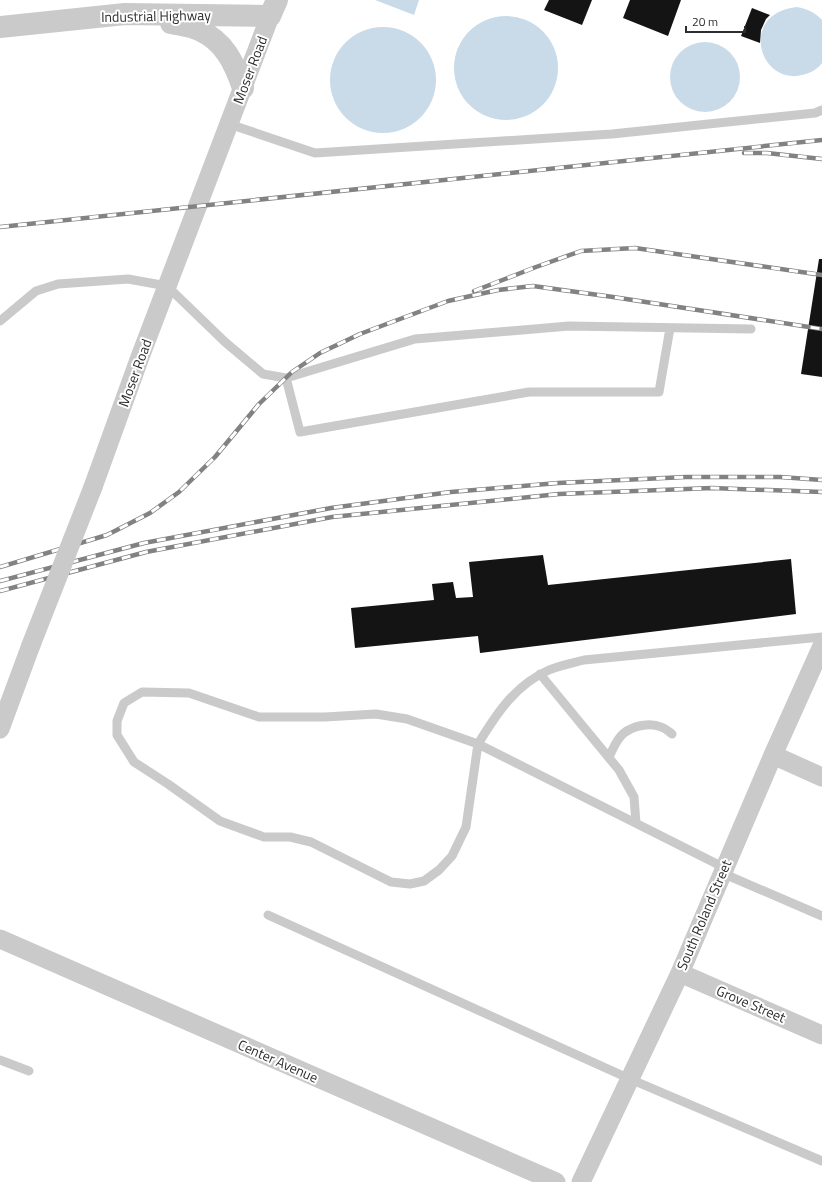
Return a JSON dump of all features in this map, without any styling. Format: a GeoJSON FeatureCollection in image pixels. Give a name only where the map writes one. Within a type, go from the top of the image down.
{"type":"FeatureCollection","features":[{"type":"Feature","properties":{"kind":"street"},"geometry":{"type":"LineString","coordinates":[[125,14],[205,0]]}},
{"type":"Feature","properties":{"kind":"street","name":"Industrial Highway"},"geometry":{"type":"LineString","coordinates":[[0,27],[125,14],[274,8]]}},
{"type":"Feature","properties":{"kind":"street","name":"Moser Road"},"geometry":{"type":"LineString","coordinates":[[0,729],[93,487],[167,286],[274,8]]}},
{"type":"Feature","properties":{"kind":"street"},"geometry":{"type":"LineString","coordinates":[[125,14],[198,29],[218,41],[234,64],[243,88]]}},
{"type":"Feature","properties":{"kind":"street","name":"South Roland Street"},"geometry":{"type":"LineString","coordinates":[[581,1182],[680,973],[773,755],[822,646]]}},
{"type":"Feature","properties":{"kind":"street"},"geometry":{"type":"LineString","coordinates":[[773,755],[822,777]]}},
{"type":"Feature","properties":{"kind":"street","name":"Center Avenue"},"geometry":{"type":"LineString","coordinates":[[0,939],[556,1182]]}},
{"type":"Feature","properties":{"kind":"street","name":"Grove Street"},"geometry":{"type":"LineString","coordinates":[[680,973],[822,1035]]}},
{"type":"Feature","properties":{"kind":"lane"},"geometry":{"type":"LineString","coordinates":[[229,124],[315,153],[612,134],[815,113],[822,110]]}},
{"type":"Feature","properties":{"kind":"lane"},"geometry":{"type":"LineString","coordinates":[[0,321],[36,291],[58,284],[128,279],[167,286],[225,342],[263,374],[286,378],[415,339],[569,326],[751,329]]}},
{"type":"Feature","properties":{"kind":"lane"},"geometry":{"type":"LineString","coordinates":[[286,378],[300,432],[529,392],[658,392],[670,328]]}},
{"type":"Feature","properties":{"kind":"lane"},"geometry":{"type":"LineString","coordinates":[[822,637],[584,660],[550,669],[530,679],[514,693],[490,723],[478,744],[466,827],[452,856],[439,870],[424,881],[410,884],[391,882],[311,842],[290,838],[264,837],[220,821],[134,762],[117,735],[117,721],[124,703],[142,692],[189,693],[259,718],[325,718],[376,714],[407,719],[478,744],[636,823],[724,870],[822,916]]}},
{"type":"Feature","properties":{"kind":"lane"},"geometry":{"type":"LineString","coordinates":[[540,674],[619,770],[634,797],[636,823]]}},
{"type":"Feature","properties":{"kind":"lane"},"geometry":{"type":"LineString","coordinates":[[609,757],[616,742],[624,733],[634,728],[645,725],[655,725],[662,727],[672,734]]}},
{"type":"Feature","properties":{"kind":"lane"},"geometry":{"type":"LineString","coordinates":[[268,915],[630,1079],[822,1161]]}},
{"type":"Feature","properties":{"kind":"lane"},"geometry":{"type":"LineString","coordinates":[[0,1060],[29,1071]]}},
{"type":"Feature","properties":{"kind":"water"},"geometry":{"type":"Polygon","coordinates":[[[375,0],[419,0],[414,15],[375,0]]]}},
{"type":"Feature","properties":{"kind":"water"},"geometry":{"type":"Polygon","coordinates":[[[797,7],[811,11],[822,20],[822,63],[816,69],[808,73],[802,75],[787,75],[775,70],[766,60],[761,47],[761,34],[767,22],[779,12],[797,7]]]}},
{"type":"Feature","properties":{"kind":"water"},"geometry":{"type":"Polygon","coordinates":[[[506,16],[526,20],[535,24],[543,31],[550,39],[554,48],[558,68],[554,88],[550,97],[543,105],[535,112],[526,116],[506,120],[486,116],[477,112],[469,105],[462,97],[458,88],[454,68],[458,48],[462,39],[469,31],[477,24],[486,20],[506,16]]]}},
{"type":"Feature","properties":{"kind":"water"},"geometry":{"type":"Polygon","coordinates":[[[383,27],[403,31],[420,43],[432,60],[436,80],[432,100],[420,117],[403,129],[383,133],[363,129],[346,117],[334,100],[330,80],[334,60],[346,43],[363,31],[383,27]]]}},
{"type":"Feature","properties":{"kind":"water"},"geometry":{"type":"Polygon","coordinates":[[[705,42],[718,45],[730,52],[737,64],[740,77],[737,90],[730,102],[718,109],[705,112],[692,109],[680,102],[673,90],[670,77],[673,64],[680,52],[692,45],[705,42]]]}},
{"type":"Feature","properties":{"kind":"building"},"geometry":{"type":"Polygon","coordinates":[[[549,0],[592,0],[582,25],[544,10],[549,0]]]}},
{"type":"Feature","properties":{"kind":"building"},"geometry":{"type":"Polygon","coordinates":[[[630,0],[681,0],[668,36],[623,18],[630,0]]]}},
{"type":"Feature","properties":{"kind":"building"},"geometry":{"type":"Polygon","coordinates":[[[752,8],[770,15],[766,19],[761,30],[760,43],[741,36],[752,8]]]}},
{"type":"Feature","properties":{"kind":"building"},"geometry":{"type":"Polygon","coordinates":[[[819,259],[822,259],[822,377],[801,374],[819,259]]]}},
{"type":"Feature","properties":{"kind":"building"},"geometry":{"type":"Polygon","coordinates":[[[543,555],[548,585],[791,559],[796,614],[480,653],[478,636],[355,648],[351,608],[434,600],[432,584],[453,582],[456,598],[473,597],[469,562],[543,555]]]}},
{"type":"Feature","properties":{"kind":"railway"},"geometry":{"type":"LineString","coordinates":[[0,227],[822,140]]}},
{"type":"Feature","properties":{"kind":"railway"},"geometry":{"type":"LineString","coordinates":[[744,153],[767,153],[822,159]]}},
{"type":"Feature","properties":{"kind":"railway"},"geometry":{"type":"LineString","coordinates":[[474,291],[581,251],[635,248],[822,275]]}},
{"type":"Feature","properties":{"kind":"railway"},"geometry":{"type":"LineString","coordinates":[[0,567],[107,535],[150,513],[179,492],[215,457],[259,404],[292,372],[320,353],[360,334],[448,301],[498,290],[533,286],[822,329]]}},
{"type":"Feature","properties":{"kind":"railway"},"geometry":{"type":"LineString","coordinates":[[0,581],[144,543],[331,508],[451,492],[558,483],[686,477],[780,477],[822,480]]}},
{"type":"Feature","properties":{"kind":"railway"},"geometry":{"type":"LineString","coordinates":[[0,591],[146,552],[332,517],[559,494],[712,488],[822,492]]}}]}
